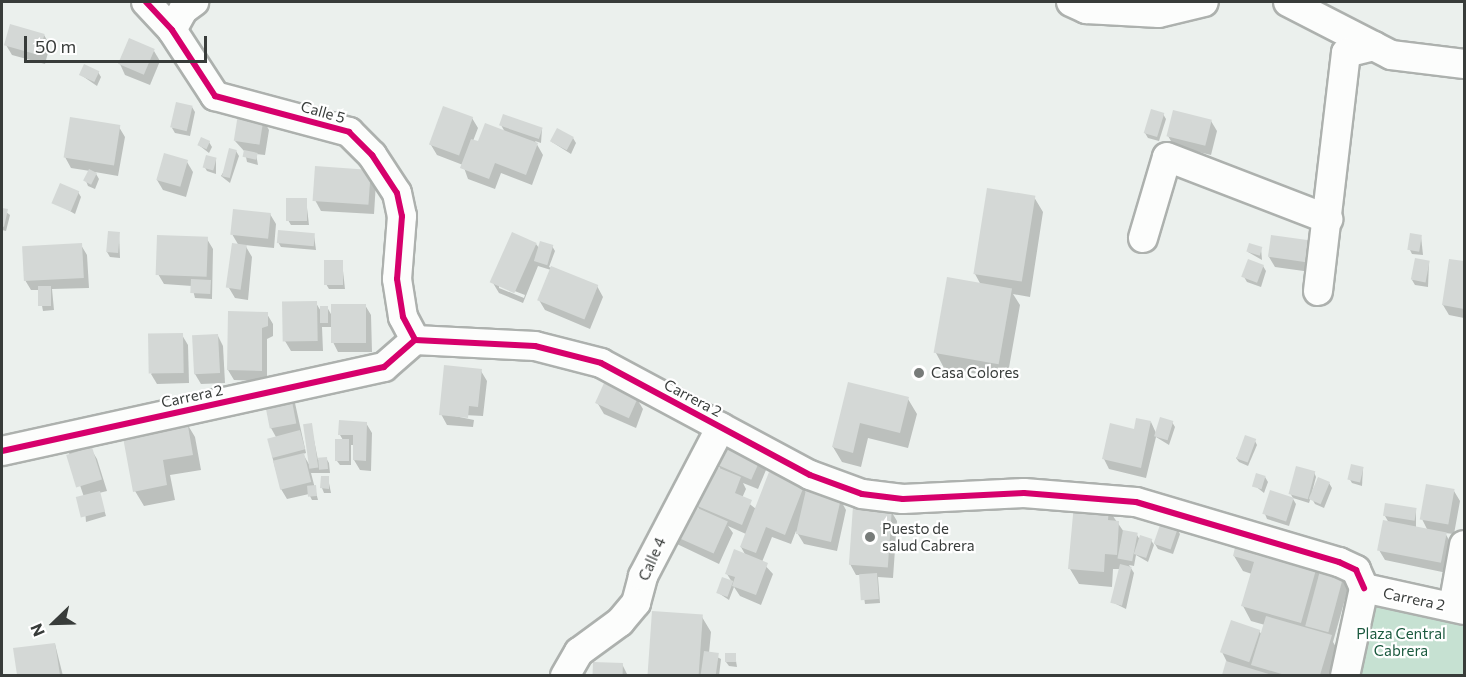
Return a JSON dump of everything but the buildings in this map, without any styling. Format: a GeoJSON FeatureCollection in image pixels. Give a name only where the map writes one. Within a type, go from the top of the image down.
{"type":"FeatureCollection","features":[{"type":"Feature","properties":{"kind":"street","name":"Calle 5"},"geometry":{"type":"LineString","coordinates":[[146,2],[172,30],[215,96],[349,132],[372,155],[397,193],[402,216],[398,279],[403,317],[415,340]]}},
{"type":"Feature","properties":{"kind":"street"},"geometry":{"type":"LineString","coordinates":[[172,30],[183,10],[194,2]]}},
{"type":"Feature","properties":{"kind":"street"},"geometry":{"type":"LineString","coordinates":[[1071,2],[1086,9],[1159,14],[1204,2]]}},
{"type":"Feature","properties":{"kind":"street"},"geometry":{"type":"LineString","coordinates":[[1288,2],[1391,55],[1464,64]]}},
{"type":"Feature","properties":{"kind":"street"},"geometry":{"type":"LineString","coordinates":[[1318,291],[1346,52],[1374,46]]}},
{"type":"Feature","properties":{"kind":"street"},"geometry":{"type":"LineString","coordinates":[[1143,238],[1167,157],[1328,219]]}},
{"type":"Feature","properties":{"kind":"street","name":"Carrera 2"},"geometry":{"type":"LineString","coordinates":[[2,451],[384,367],[415,340],[429,337],[535,346],[571,353],[601,363],[810,476],[862,494],[903,499],[1024,493],[1136,502],[1339,562],[1356,570],[1364,588],[1459,609]]}},
{"type":"Feature","properties":{"kind":"street","name":"Calle 4"},"geometry":{"type":"LineString","coordinates":[[565,675],[579,652],[620,622],[636,603],[643,576],[721,426]]}},
{"type":"Feature","properties":{"kind":"street"},"geometry":{"type":"LineString","coordinates":[[1459,609],[1464,546]]}},
{"type":"Feature","properties":{"kind":"street"},"geometry":{"type":"LineString","coordinates":[[1345,675],[1364,588]]}},
{"type":"Feature","properties":{"kind":"green space","name":"Plaza Central Cabrera"},"geometry":{"type":"Polygon","coordinates":[[[1372,600],[1464,621],[1464,675],[1357,676],[1372,600]]]}},
{"type":"Feature","properties":{"kind":"cycle path"},"geometry":{"type":"LineString","coordinates":[[146,2],[172,30],[215,96],[349,132],[372,155],[397,193],[402,216],[397,279],[403,317],[415,340]]}},
{"type":"Feature","properties":{"kind":"cycle path"},"geometry":{"type":"LineString","coordinates":[[2,451],[384,367],[415,340],[535,346],[601,363],[810,475],[862,494],[903,499],[1024,493],[1136,502],[1339,562],[1356,570],[1364,588]]}},
{"type":"Feature","properties":{"kind":"place","name":"Casa Colores"},"geometry":{"type":"Point","coordinates":[919,373]}},
{"type":"Feature","properties":{"kind":"place","name":"Puesto de salud Cabrera"},"geometry":{"type":"Point","coordinates":[870,537]}}]}
